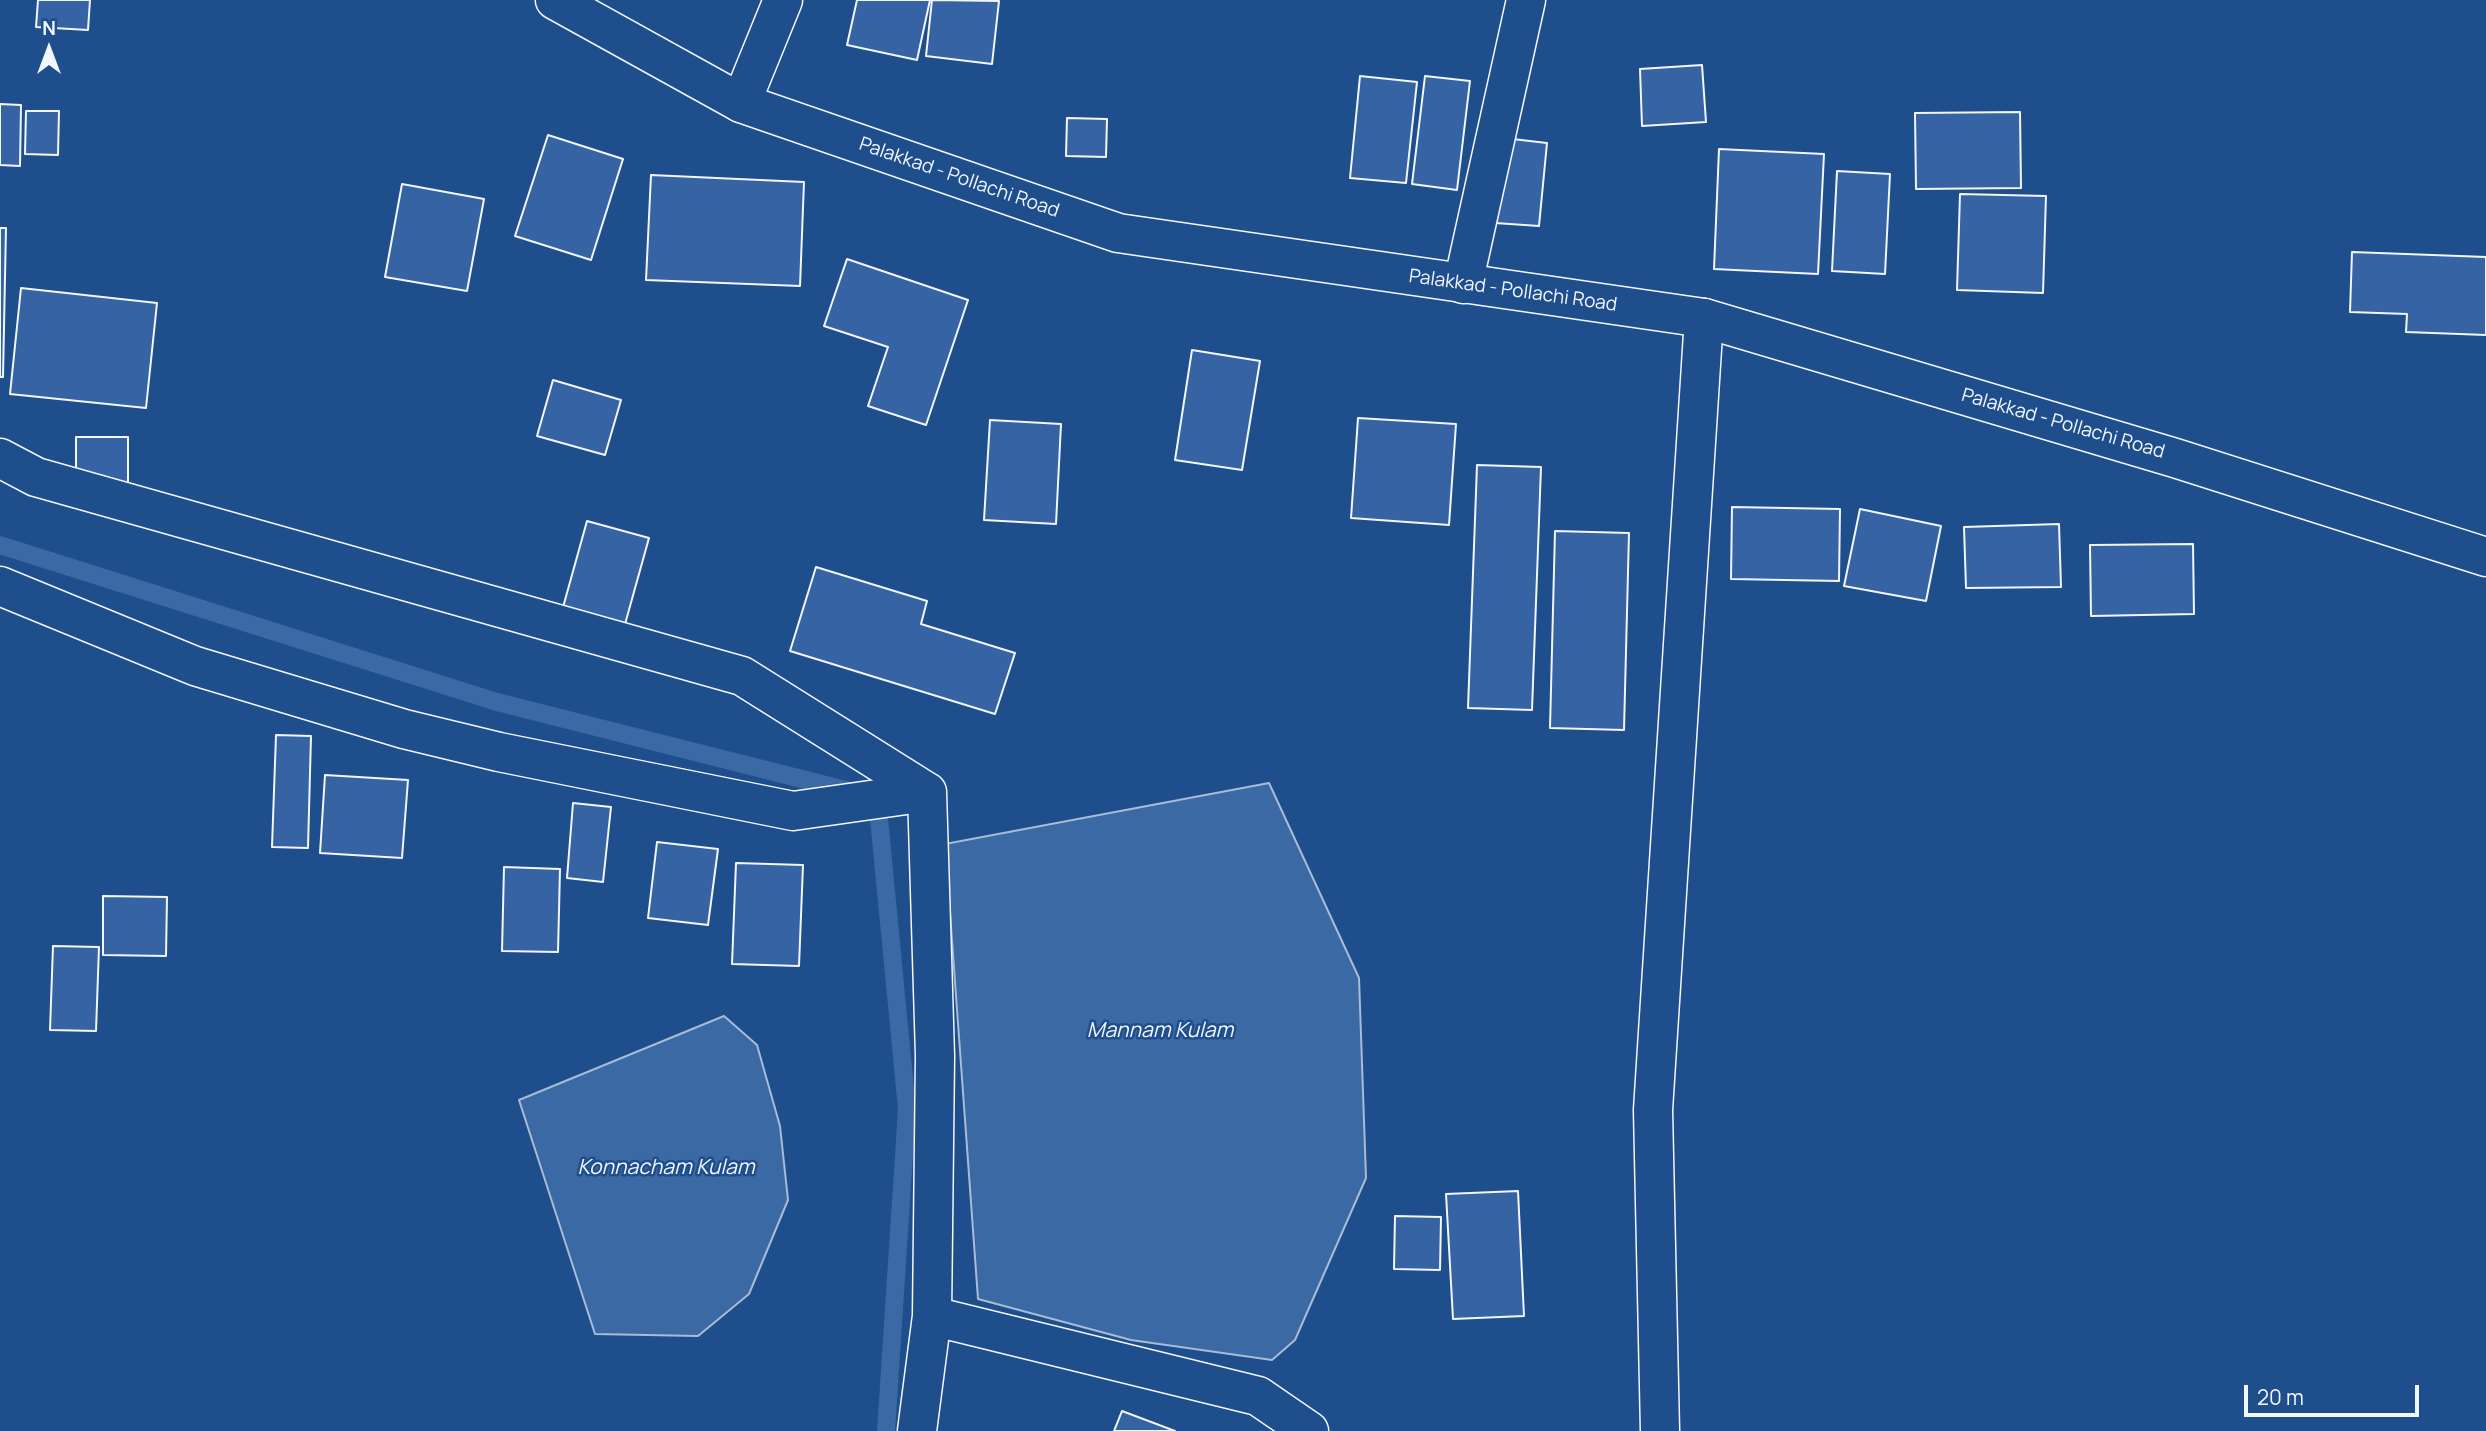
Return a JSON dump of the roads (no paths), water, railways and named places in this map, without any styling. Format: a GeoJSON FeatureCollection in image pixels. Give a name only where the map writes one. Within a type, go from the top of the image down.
{"type":"FeatureCollection","features":[{"type":"Feature","properties":{"kind":"street","name":"Palakkad - Pollachi Road"},"geometry":{"type":"LineString","coordinates":[[555,0],[741,103],[1118,233],[1704,318],[2175,458],[2486,557]]}},
{"type":"Feature","properties":{"kind":"street"},"geometry":{"type":"LineString","coordinates":[[741,103],[783,0]]}},
{"type":"Feature","properties":{"kind":"street"},"geometry":{"type":"LineString","coordinates":[[1463,284],[1526,0]]}},
{"type":"Feature","properties":{"kind":"street"},"geometry":{"type":"LineString","coordinates":[[1660,1431],[1653,1110],[1704,318]]}},
{"type":"Feature","properties":{"kind":"street"},"geometry":{"type":"LineString","coordinates":[[0,458],[36,477],[742,676],[916,793]]}},
{"type":"Feature","properties":{"kind":"street"},"geometry":{"type":"LineString","coordinates":[[0,586],[195,666],[404,729],[499,752],[613,772],[793,811],[916,793]]}},
{"type":"Feature","properties":{"kind":"street"},"geometry":{"type":"LineString","coordinates":[[916,793],[935,1056],[932,1316],[917,1431]]}},
{"type":"Feature","properties":{"kind":"street"},"geometry":{"type":"LineString","coordinates":[[932,1316],[1258,1396],[1309,1431]]}},
{"type":"Feature","properties":{"kind":"water","name":"Mannam Kulam"},"geometry":{"type":"Polygon","coordinates":[[[1269,783],[1359,978],[1366,1178],[1295,1340],[1272,1360],[1131,1340],[978,1299],[945,844],[1269,783]]]}},
{"type":"Feature","properties":{"kind":"water","name":"Konnacham Kulam"},"geometry":{"type":"Polygon","coordinates":[[[724,1016],[757,1045],[780,1126],[788,1200],[749,1294],[698,1336],[595,1334],[519,1100],[724,1016]]]}},
{"type":"Feature","properties":{"kind":"waterway"},"geometry":{"type":"LineString","coordinates":[[0,545],[497,702],[877,798],[907,1109],[886,1431]]}}]}
